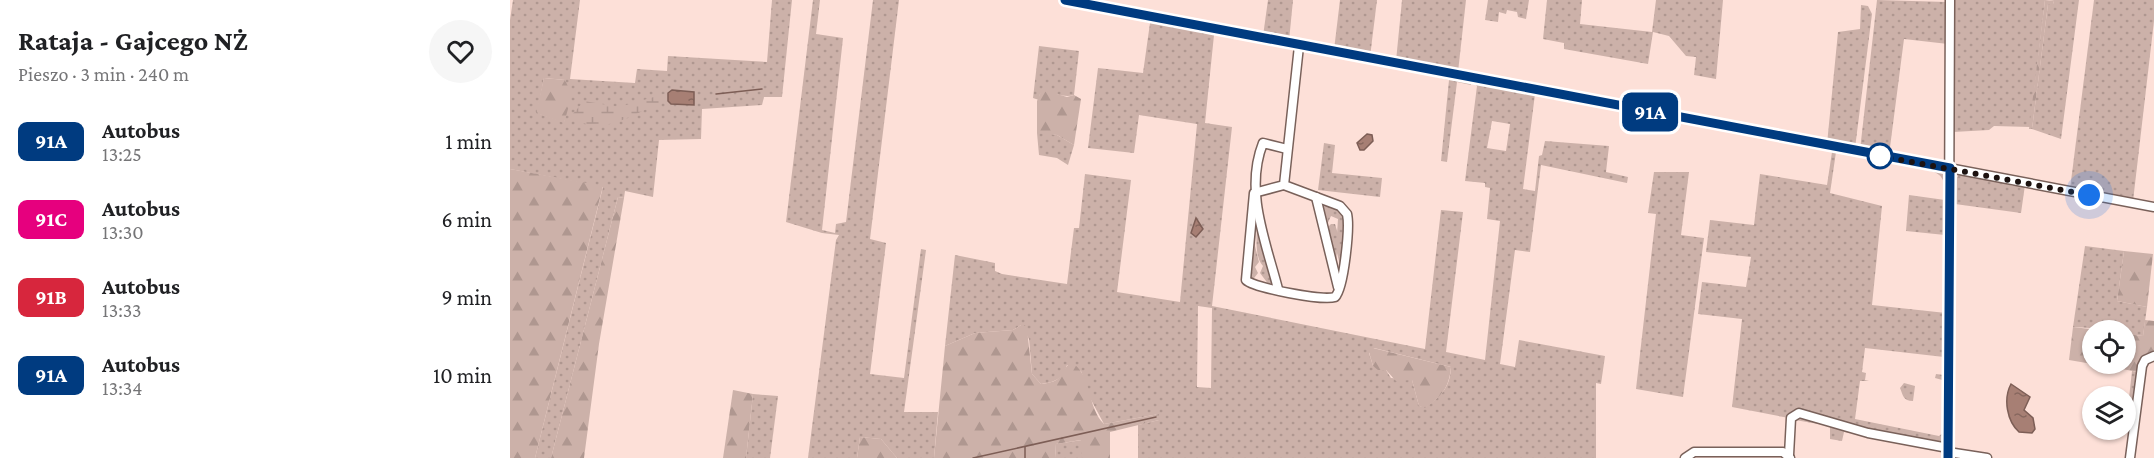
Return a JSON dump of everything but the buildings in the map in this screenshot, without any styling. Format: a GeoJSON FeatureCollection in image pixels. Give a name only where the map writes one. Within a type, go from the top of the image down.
{"type":"FeatureCollection","features":[{"type":"Feature","properties":{"kind":"street"},"geometry":{"type":"LineString","coordinates":[[1065,0],[2154,207]]}},
{"type":"Feature","properties":{"kind":"street"},"geometry":{"type":"LineString","coordinates":[[1948,453],[1950,0]]}},
{"type":"Feature","properties":{"kind":"street"},"geometry":{"type":"LineString","coordinates":[[1284,185],[1299,46]]}},
{"type":"Feature","properties":{"kind":"street"},"geometry":{"type":"LineString","coordinates":[[1254,193],[1284,185],[1341,207],[1348,217],[1340,291],[1335,297],[1328,299],[1251,284],[1245,278],[1254,193],[1258,161],[1263,143],[1287,149]]}},
{"type":"Feature","properties":{"kind":"street"},"geometry":{"type":"LineString","coordinates":[[1254,193],[1278,289]]}},
{"type":"Feature","properties":{"kind":"street"},"geometry":{"type":"LineString","coordinates":[[1316,197],[1340,291]]}},
{"type":"Feature","properties":{"kind":"street"},"geometry":{"type":"LineString","coordinates":[[2130,458],[2142,366],[2145,360],[2154,356]]}},
{"type":"Feature","properties":{"kind":"street"},"geometry":{"type":"LineString","coordinates":[[1789,456],[1791,420],[1794,414],[1801,413],[1948,453],[1987,458]]}},
{"type":"Feature","properties":{"kind":"street"},"geometry":{"type":"LineString","coordinates":[[1686,457],[1694,452],[1784,452],[1789,456]]}},
{"type":"Feature","properties":{"kind":"green space"},"geometry":{"type":"Polygon","coordinates":[[[513,0],[580,0],[570,79],[635,83],[637,69],[667,71],[668,56],[767,62],[772,0],[792,0],[782,97],[764,97],[762,105],[702,109],[701,139],[659,140],[653,197],[625,191],[624,198],[618,197],[551,458],[535,458],[603,187],[510,169],[510,20],[513,0]],[[544,78],[537,113],[564,122],[569,93],[565,80],[544,78]]]}},
{"type":"Feature","properties":{"kind":"green space"},"geometry":{"type":"Polygon","coordinates":[[[813,0],[820,0],[816,34],[843,38],[822,230],[835,233],[836,224],[846,222],[873,0],[899,0],[870,239],[886,243],[870,374],[904,378],[921,249],[926,250],[904,412],[938,412],[934,458],[897,458],[881,439],[860,437],[857,458],[808,458],[836,240],[839,235],[822,233],[786,222],[813,0]]]}},
{"type":"Feature","properties":{"kind":"green space"},"geometry":{"type":"Polygon","coordinates":[[[1268,0],[1293,0],[1289,41],[1263,36],[1268,0]]]}},
{"type":"Feature","properties":{"kind":"green space"},"geometry":{"type":"Polygon","coordinates":[[[1340,0],[1377,0],[1370,57],[1334,50],[1340,0]]]}},
{"type":"Feature","properties":{"kind":"green space"},"geometry":{"type":"Polygon","coordinates":[[[1402,0],[1466,0],[1458,72],[1396,61],[1402,0]]]}},
{"type":"Feature","properties":{"kind":"green space"},"geometry":{"type":"Polygon","coordinates":[[[1488,0],[1529,0],[1526,19],[1518,17],[1517,12],[1507,10],[1506,14],[1499,12],[1498,22],[1485,20],[1488,0]]]}},
{"type":"Feature","properties":{"kind":"green space"},"geometry":{"type":"Polygon","coordinates":[[[1547,0],[1582,0],[1580,24],[1652,32],[1656,0],[1723,0],[1716,79],[1694,75],[1696,57],[1686,56],[1669,36],[1653,32],[1648,64],[1564,49],[1564,43],[1543,39],[1547,0]]]}},
{"type":"Feature","properties":{"kind":"green space"},"geometry":{"type":"Polygon","coordinates":[[[1877,0],[1947,2],[1948,44],[1904,39],[1889,155],[1860,150],[1877,0]]]}},
{"type":"Feature","properties":{"kind":"green space"},"geometry":{"type":"Polygon","coordinates":[[[1953,0],[2045,0],[2030,127],[1994,126],[1989,130],[1953,132],[1953,0]]]}},
{"type":"Feature","properties":{"kind":"green space"},"geometry":{"type":"Polygon","coordinates":[[[2045,0],[2054,1],[2053,4],[2048,4],[2032,129],[2029,129],[2045,0]]]}},
{"type":"Feature","properties":{"kind":"green space"},"geometry":{"type":"Polygon","coordinates":[[[2049,0],[2079,0],[2061,139],[2032,129],[2048,4],[2053,4],[2054,1],[2049,0]]]}},
{"type":"Feature","properties":{"kind":"green space"},"geometry":{"type":"Polygon","coordinates":[[[2094,0],[2154,0],[2154,21],[2133,201],[2070,189],[2094,0]]]}},
{"type":"Feature","properties":{"kind":"green space"},"geometry":{"type":"Polygon","coordinates":[[[1861,5],[1868,6],[1872,14],[1855,148],[1827,144],[1838,32],[1860,29],[1861,5]]]}},
{"type":"Feature","properties":{"kind":"green space"},"geometry":{"type":"Polygon","coordinates":[[[1139,17],[1211,33],[1227,34],[1227,37],[1214,35],[1205,123],[1232,127],[1212,306],[1425,349],[1441,210],[1463,212],[1446,352],[1485,360],[1500,221],[1487,219],[1490,188],[1485,187],[1485,183],[1465,181],[1477,86],[1475,84],[1535,94],[1523,189],[1535,191],[1539,156],[1542,155],[1545,141],[1609,146],[1606,172],[1628,177],[1627,183],[1541,165],[1530,252],[1515,250],[1500,364],[1515,367],[1519,340],[1605,356],[1601,384],[1596,383],[1596,458],[1138,458],[1138,425],[1159,420],[1159,414],[1104,424],[1090,398],[1081,371],[1067,365],[1058,379],[1041,384],[1032,374],[1029,339],[1021,325],[1013,330],[975,333],[945,346],[955,255],[995,263],[995,271],[1002,274],[1067,284],[1074,228],[1079,228],[1085,174],[1131,180],[1117,292],[1180,302],[1197,124],[1139,115],[1134,153],[1088,148],[1098,68],[1143,73],[1150,23],[1137,20],[1139,17]],[[1492,121],[1487,148],[1506,151],[1510,124],[1492,121]],[[1198,306],[1197,387],[1211,388],[1212,308],[1198,306]],[[1374,348],[1369,353],[1373,366],[1386,370],[1391,378],[1412,380],[1419,406],[1425,407],[1436,399],[1447,386],[1451,367],[1374,348]]]}},
{"type":"Feature","properties":{"kind":"green space"},"geometry":{"type":"Polygon","coordinates":[[[1039,46],[1079,51],[1074,95],[1044,93],[1040,94],[1039,100],[1033,98],[1039,46]]]}},
{"type":"Feature","properties":{"kind":"green space"},"geometry":{"type":"Polygon","coordinates":[[[1429,72],[1471,81],[1471,85],[1457,82],[1447,162],[1441,161],[1449,80],[1427,75],[1429,72]]]}},
{"type":"Feature","properties":{"kind":"green space"},"geometry":{"type":"Polygon","coordinates":[[[544,78],[565,80],[572,95],[564,123],[536,113],[544,78]]]}},
{"type":"Feature","properties":{"kind":"green space"},"geometry":{"type":"Polygon","coordinates":[[[1047,91],[1067,97],[1074,95],[1081,99],[1074,145],[1057,135],[1037,133],[1037,101],[1041,92],[1047,91]]]}},
{"type":"Feature","properties":{"kind":"green space"},"geometry":{"type":"Polygon","coordinates":[[[668,93],[668,101],[607,125],[594,126],[583,123],[572,115],[584,101],[619,107],[668,93]]]}},
{"type":"Feature","properties":{"kind":"green space"},"geometry":{"type":"Polygon","coordinates":[[[1037,133],[1057,135],[1074,145],[1068,165],[1057,158],[1039,155],[1037,133]]]}},
{"type":"Feature","properties":{"kind":"green space"},"geometry":{"type":"Polygon","coordinates":[[[1324,143],[1335,145],[1332,173],[1382,178],[1380,197],[1318,190],[1324,143]]]}},
{"type":"Feature","properties":{"kind":"green space"},"geometry":{"type":"Polygon","coordinates":[[[1812,146],[1858,156],[1836,152],[1830,193],[1882,206],[1872,305],[1946,313],[1946,381],[1935,378],[1936,374],[1944,375],[1944,357],[1865,348],[1862,372],[1866,373],[1865,380],[1869,381],[1860,381],[1855,419],[1939,436],[1944,432],[1944,386],[1946,444],[1849,427],[1799,410],[1793,411],[1789,418],[1732,407],[1742,319],[1698,314],[1702,282],[1746,287],[1751,257],[1706,252],[1710,220],[1754,225],[1760,174],[1827,185],[1832,152],[1811,148],[1812,146]]]}},
{"type":"Feature","properties":{"kind":"green space"},"geometry":{"type":"Polygon","coordinates":[[[1928,166],[1946,172],[1946,253],[1943,253],[1945,235],[1906,231],[1909,195],[1945,200],[1943,179],[1937,173],[1926,170],[1928,166]]]}},
{"type":"Feature","properties":{"kind":"green space"},"geometry":{"type":"Polygon","coordinates":[[[510,169],[603,186],[535,458],[510,458],[510,169]]]}},
{"type":"Feature","properties":{"kind":"green space"},"geometry":{"type":"Polygon","coordinates":[[[1654,172],[1689,172],[1681,235],[1704,238],[1683,397],[1636,389],[1656,214],[1648,213],[1654,172]]]}},
{"type":"Feature","properties":{"kind":"green space"},"geometry":{"type":"Polygon","coordinates":[[[1959,174],[2007,182],[2013,186],[2015,183],[2025,185],[2021,213],[1955,204],[1955,181],[1959,174]]]}},
{"type":"Feature","properties":{"kind":"green space"},"geometry":{"type":"Polygon","coordinates":[[[618,197],[624,198],[599,344],[584,458],[551,458],[618,197]]]}},
{"type":"Feature","properties":{"kind":"green space"},"geometry":{"type":"Polygon","coordinates":[[[1323,204],[1337,208],[1346,217],[1341,269],[1336,249],[1338,219],[1331,216],[1326,227],[1323,204]]]}},
{"type":"Feature","properties":{"kind":"green space"},"geometry":{"type":"Polygon","coordinates":[[[1253,222],[1256,223],[1255,246],[1259,262],[1255,267],[1258,273],[1251,282],[1249,280],[1253,222]]]}},
{"type":"Feature","properties":{"kind":"green space"},"geometry":{"type":"Polygon","coordinates":[[[1257,223],[1272,282],[1269,285],[1260,273],[1263,266],[1257,252],[1257,223]]]}},
{"type":"Feature","properties":{"kind":"green space"},"geometry":{"type":"Polygon","coordinates":[[[1331,224],[1335,224],[1338,234],[1336,268],[1326,229],[1331,224]]]}},
{"type":"Feature","properties":{"kind":"green space"},"geometry":{"type":"Polygon","coordinates":[[[2085,246],[2124,251],[2117,301],[2147,307],[2143,336],[2136,335],[2136,320],[2082,320],[2082,328],[2073,327],[2085,246]]]}},
{"type":"Feature","properties":{"kind":"green space"},"geometry":{"type":"Polygon","coordinates":[[[2124,251],[2153,254],[2147,307],[2117,301],[2124,251]]]}},
{"type":"Feature","properties":{"kind":"green space"},"geometry":{"type":"Polygon","coordinates":[[[2145,320],[2154,321],[2154,355],[2139,372],[2136,371],[2136,335],[2143,336],[2145,320]]]}},
{"type":"Feature","properties":{"kind":"green space"},"geometry":{"type":"Polygon","coordinates":[[[1025,325],[1027,329],[1032,374],[1041,384],[1049,383],[1060,377],[1071,362],[1083,374],[1095,409],[1104,424],[1159,414],[1159,420],[1110,432],[1110,458],[1082,458],[1081,440],[1056,444],[1055,458],[934,458],[945,346],[975,333],[1013,330],[1025,325]]]}},
{"type":"Feature","properties":{"kind":"green space"},"geometry":{"type":"Polygon","coordinates":[[[2073,327],[2082,328],[2082,362],[2069,360],[2073,327]]]}},
{"type":"Feature","properties":{"kind":"green space"},"geometry":{"type":"Polygon","coordinates":[[[1373,348],[1451,367],[1446,386],[1440,395],[1425,408],[1419,406],[1412,380],[1396,381],[1386,370],[1378,370],[1373,366],[1369,352],[1373,348]]]}},
{"type":"Feature","properties":{"kind":"green space"},"geometry":{"type":"Polygon","coordinates":[[[2139,372],[2136,394],[2136,386],[2130,386],[2132,374],[2139,372]]]}},
{"type":"Feature","properties":{"kind":"green space"},"geometry":{"type":"Polygon","coordinates":[[[1904,383],[1915,386],[1913,401],[1905,399],[1903,395],[1900,388],[1904,383]]]}},
{"type":"Feature","properties":{"kind":"green space"},"geometry":{"type":"Polygon","coordinates":[[[733,390],[753,394],[746,458],[723,458],[733,390]]]}},
{"type":"Feature","properties":{"kind":"green space"},"geometry":{"type":"Polygon","coordinates":[[[753,394],[778,396],[770,458],[746,458],[753,394]]]}},
{"type":"Feature","properties":{"kind":"green space"},"geometry":{"type":"Polygon","coordinates":[[[1796,416],[1851,431],[1851,433],[1844,432],[1842,441],[1830,439],[1830,426],[1795,420],[1796,416]]]}},
{"type":"Feature","properties":{"kind":"green space"},"geometry":{"type":"Polygon","coordinates":[[[860,437],[881,439],[897,458],[857,458],[860,437]]]}},
{"type":"Feature","properties":{"kind":"green space"},"geometry":{"type":"Polygon","coordinates":[[[1082,440],[1082,458],[1055,458],[1056,444],[1082,440]]]}},
{"type":"Feature","properties":{"kind":"water"},"geometry":{"type":"Polygon","coordinates":[[[672,90],[694,92],[694,105],[671,104],[668,101],[668,93],[672,90]]]}},
{"type":"Feature","properties":{"kind":"water"},"geometry":{"type":"Polygon","coordinates":[[[1367,134],[1372,135],[1373,141],[1364,150],[1360,150],[1357,143],[1367,134]]]}},
{"type":"Feature","properties":{"kind":"water"},"geometry":{"type":"Polygon","coordinates":[[[1196,218],[1203,229],[1196,237],[1191,233],[1196,218]]]}},
{"type":"Feature","properties":{"kind":"water"},"geometry":{"type":"Polygon","coordinates":[[[2011,384],[2030,397],[2024,410],[2033,418],[2035,429],[2032,433],[2019,432],[2009,416],[2007,396],[2011,384]]]}},
{"type":"Feature","properties":{"kind":"waterway"},"geometry":{"type":"LineString","coordinates":[[716,94],[762,89]]}},
{"type":"Feature","properties":{"kind":"waterway"},"geometry":{"type":"LineString","coordinates":[[973,458],[1156,417]]}},
{"type":"Feature","properties":{"kind":"waterway"},"geometry":{"type":"LineString","coordinates":[[1025,447],[1025,458]]}},
{"type":"Feature","properties":{"kind":"bus line","name":"91A"},"geometry":{"type":"LineString","coordinates":[[1065,0],[1950,168],[1948,458]]}},
{"type":"Feature","properties":{"kind":"route"},"geometry":{"type":"LineString","coordinates":[[1880,156],[2089,195]]}}]}
